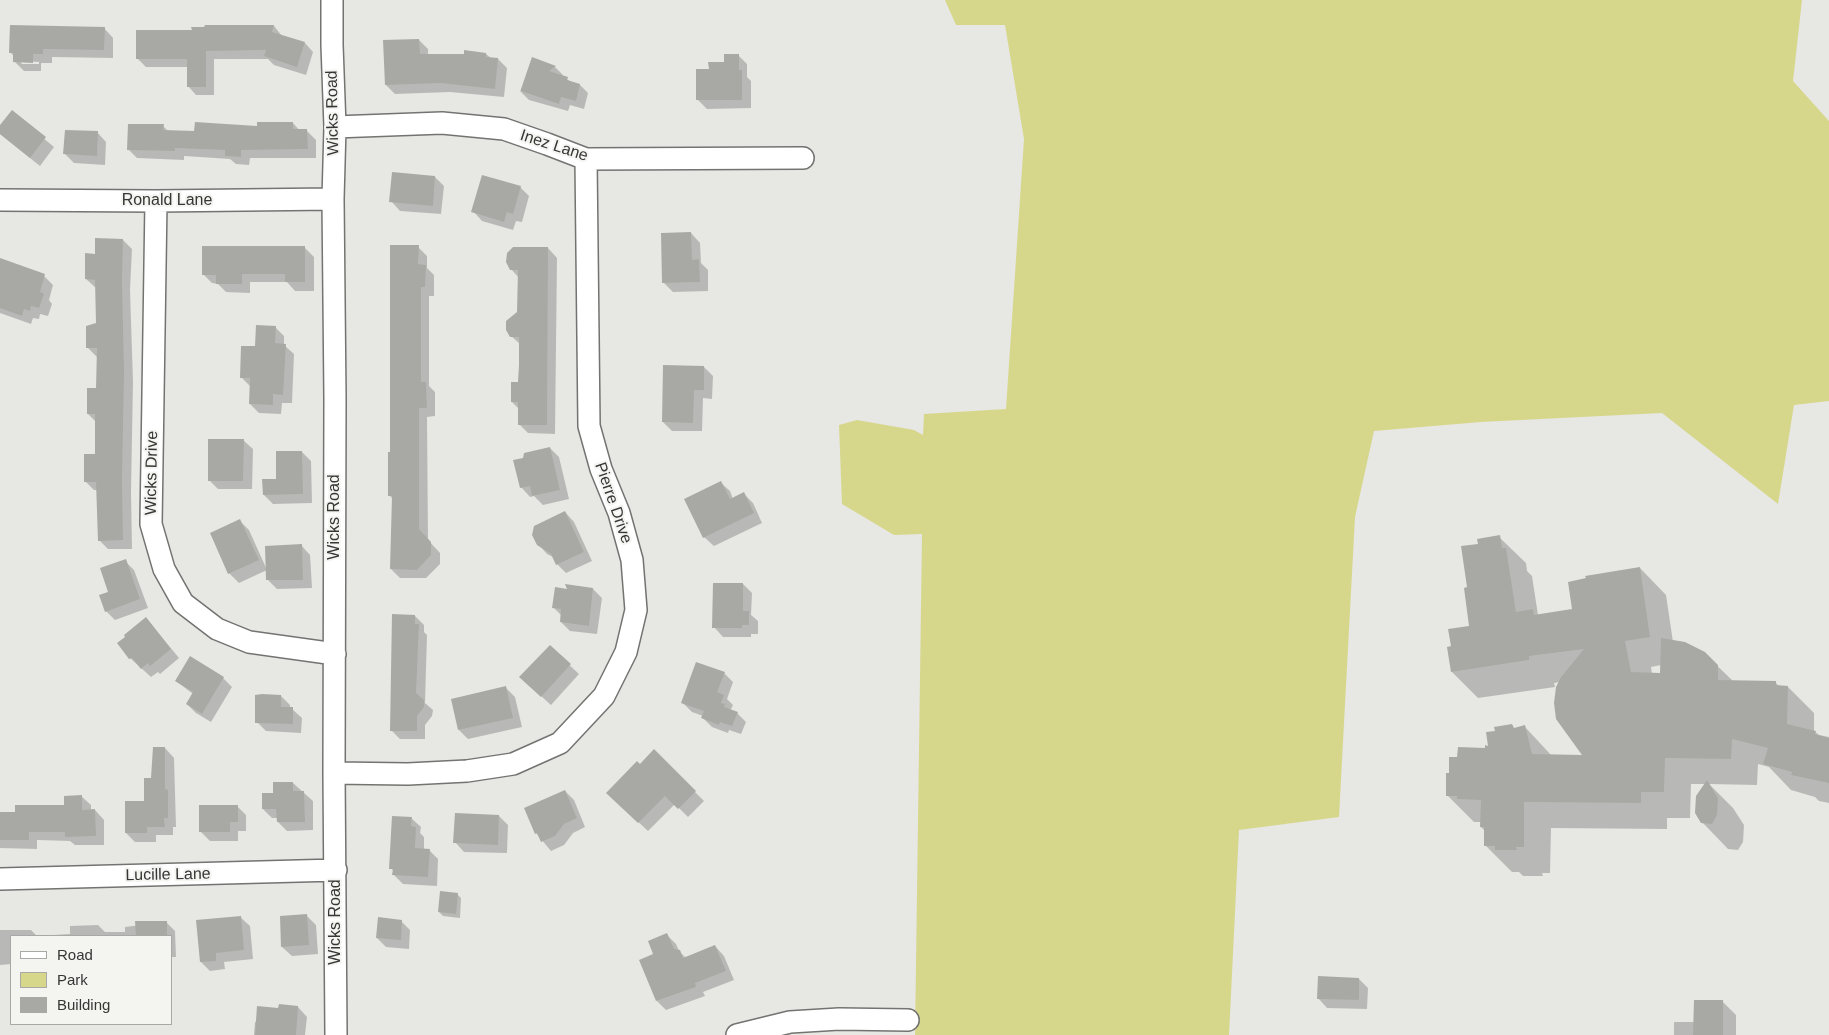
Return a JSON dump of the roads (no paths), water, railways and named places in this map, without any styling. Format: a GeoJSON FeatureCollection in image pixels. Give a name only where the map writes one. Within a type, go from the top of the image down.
{"type":"FeatureCollection","features":[{"type":"Feature","properties":{"kind":"street","name":"Wicks Road"},"geometry":{"type":"LineString","coordinates":[[332,0],[335,127],[333,199],[336,399],[334,773],[336,1035]]}},
{"type":"Feature","properties":{"kind":"street","name":"Inez Lane"},"geometry":{"type":"LineString","coordinates":[[335,127],[442,123],[504,129],[586,159],[803,158]]}},
{"type":"Feature","properties":{"kind":"street","name":"Pierre Drive"},"geometry":{"type":"LineString","coordinates":[[334,773],[408,774],[467,771],[513,764],[560,742],[604,696],[626,652],[636,610],[632,560],[619,513],[601,470],[589,426],[586,159]]}},
{"type":"Feature","properties":{"kind":"street","name":"Ronald Lane"},"geometry":{"type":"LineString","coordinates":[[0,200],[156,202],[333,199]]}},
{"type":"Feature","properties":{"kind":"street","name":"Wicks Drive"},"geometry":{"type":"LineString","coordinates":[[156,202],[151,524],[164,569],[183,603],[217,629],[250,642],[335,654]]}},
{"type":"Feature","properties":{"kind":"street","name":"Lucille Lane"},"geometry":{"type":"LineString","coordinates":[[0,879],[336,870]]}},
{"type":"Feature","properties":{"kind":"street"},"geometry":{"type":"LineString","coordinates":[[738,1035],[790,1022],[839,1019],[908,1020]]}}]}
